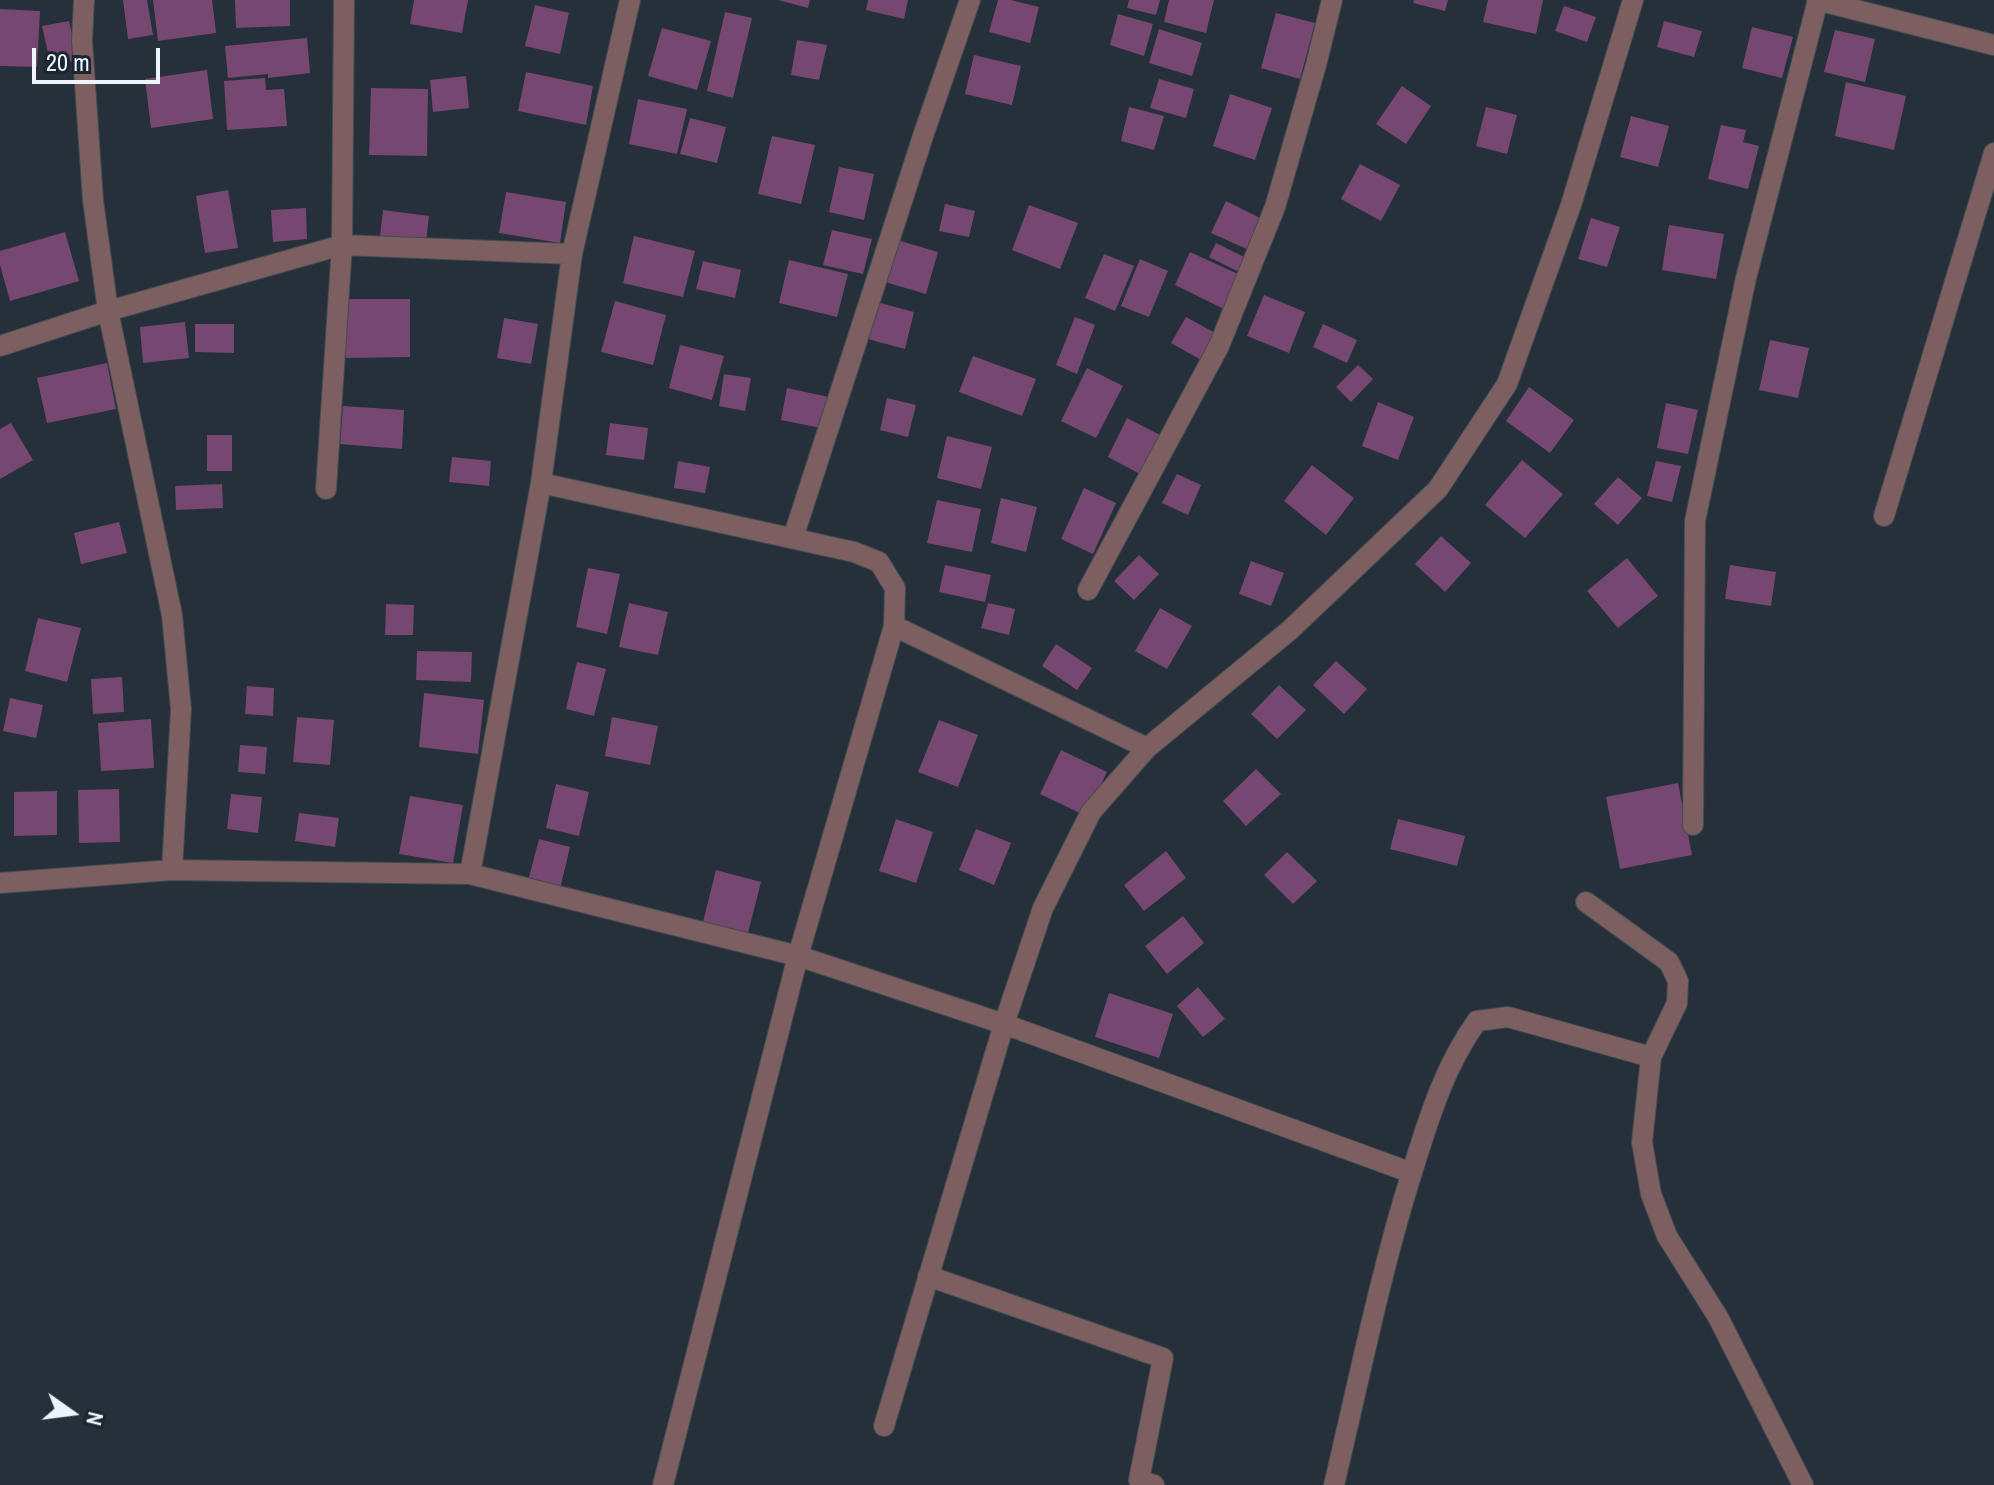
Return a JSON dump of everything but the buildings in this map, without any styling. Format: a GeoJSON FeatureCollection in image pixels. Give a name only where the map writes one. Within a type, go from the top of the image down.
{"type":"FeatureCollection","features":[{"type":"Feature","properties":{"kind":"street"},"geometry":{"type":"LineString","coordinates":[[84,0],[82,41],[93,200],[108,311],[172,615],[181,709],[172,870]]}},
{"type":"Feature","properties":{"kind":"street"},"geometry":{"type":"LineString","coordinates":[[326,489],[342,245],[344,0]]}},
{"type":"Feature","properties":{"kind":"street"},"geometry":{"type":"LineString","coordinates":[[470,874],[541,483],[572,254],[630,0]]}},
{"type":"Feature","properties":{"kind":"street"},"geometry":{"type":"LineString","coordinates":[[793,538],[970,0]]}},
{"type":"Feature","properties":{"kind":"street"},"geometry":{"type":"LineString","coordinates":[[1088,590],[1219,346],[1275,207],[1332,0]]}},
{"type":"Feature","properties":{"kind":"street"},"geometry":{"type":"LineString","coordinates":[[884,1426],[1004,1024],[1043,908],[1091,812],[1147,748],[1290,630],[1438,489],[1507,384],[1571,205],[1633,0]]}},
{"type":"Feature","properties":{"kind":"street"},"geometry":{"type":"LineString","coordinates":[[1693,825],[1695,521],[1746,278],[1818,0],[1994,45]]}},
{"type":"Feature","properties":{"kind":"street"},"geometry":{"type":"LineString","coordinates":[[1884,516],[1994,153]]}},
{"type":"Feature","properties":{"kind":"street"},"geometry":{"type":"LineString","coordinates":[[0,346],[108,311],[342,245],[572,254]]}},
{"type":"Feature","properties":{"kind":"street"},"geometry":{"type":"LineString","coordinates":[[541,483],[854,552],[879,562],[895,588],[894,626],[798,956],[663,1485]]}},
{"type":"Feature","properties":{"kind":"street"},"geometry":{"type":"LineString","coordinates":[[894,626],[1147,748]]}},
{"type":"Feature","properties":{"kind":"street"},"geometry":{"type":"LineString","coordinates":[[0,883],[172,870],[470,874],[798,956],[1004,1024],[1412,1173]]}},
{"type":"Feature","properties":{"kind":"street"},"geometry":{"type":"LineString","coordinates":[[1586,902],[1669,962],[1678,981],[1677,1003],[1651,1057],[1642,1142],[1651,1194],[1667,1236],[1718,1317],[1803,1485]]}},
{"type":"Feature","properties":{"kind":"street"},"geometry":{"type":"LineString","coordinates":[[1334,1485],[1395,1227],[1437,1094],[1461,1044],[1477,1021],[1508,1017],[1651,1057]]}},
{"type":"Feature","properties":{"kind":"street"},"geometry":{"type":"LineString","coordinates":[[928,1276],[1163,1358],[1139,1480],[1154,1485]]}}]}
